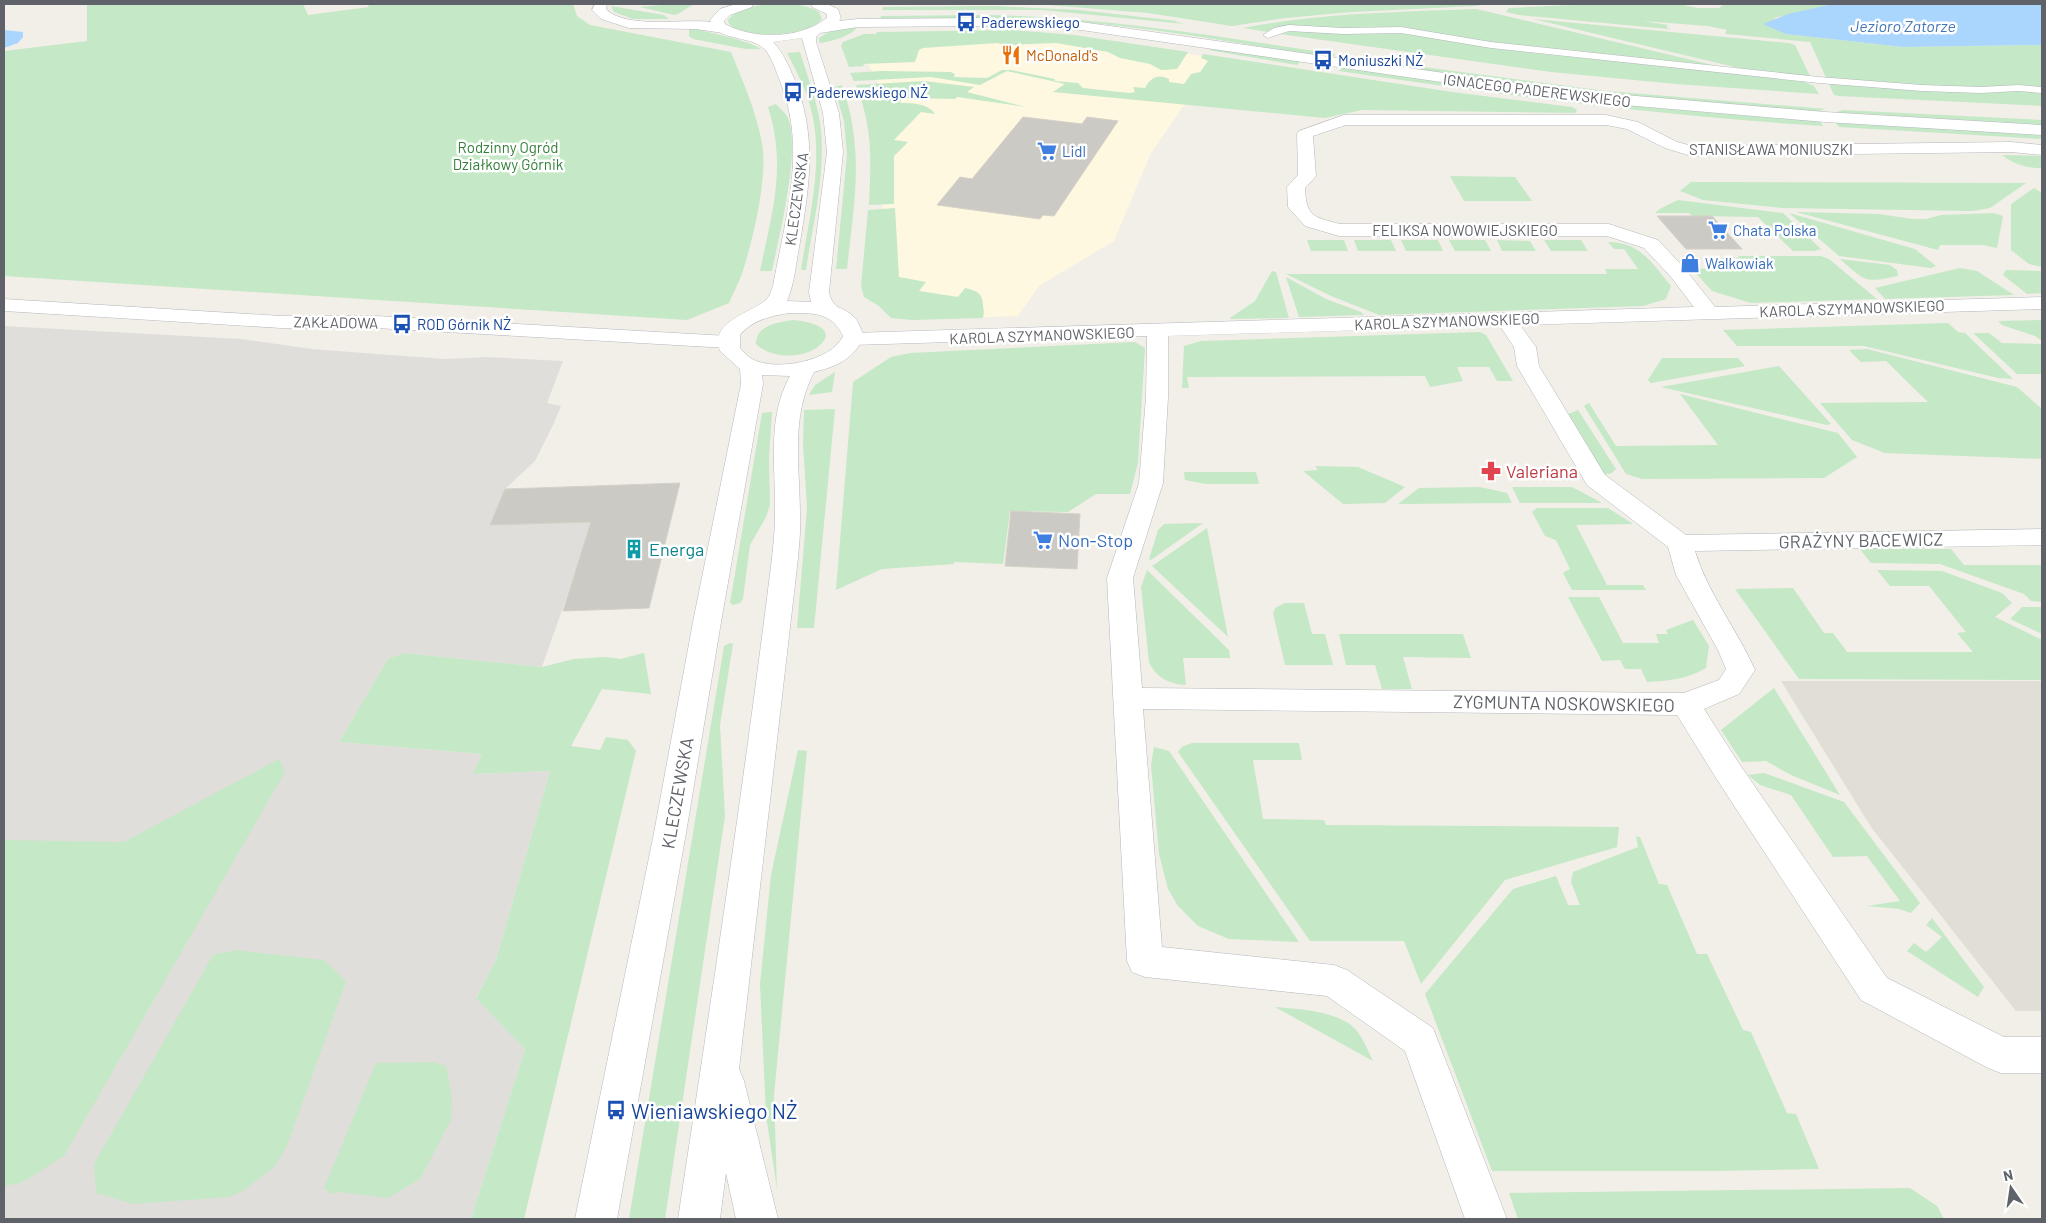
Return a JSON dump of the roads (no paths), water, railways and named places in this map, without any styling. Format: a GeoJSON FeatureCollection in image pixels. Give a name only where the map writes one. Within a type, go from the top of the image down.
{"type":"FeatureCollection","features":[{"type":"Feature","properties":{"kind":"main road"},"geometry":{"type":"LineString","coordinates":[[602,4],[599,10],[603,15],[613,20],[649,26],[702,26],[749,37]]}},
{"type":"Feature","properties":{"kind":"main road"},"geometry":{"type":"LineString","coordinates":[[630,23],[693,19],[748,4]]}},
{"type":"Feature","properties":{"kind":"main road","name":"KLECZEWSKA"},"geometry":{"type":"LineString","coordinates":[[824,6],[833,12],[834,20],[809,36],[809,42],[831,112],[835,152],[819,292],[821,302],[828,311]]}},
{"type":"Feature","properties":{"kind":"main road","name":"IGNACEGO PADEREWSKIEGO"},"geometry":{"type":"LineString","coordinates":[[824,6],[854,13],[984,12],[1093,17],[1156,24],[1486,73],[1590,85],[1839,106],[2042,117]]}},
{"type":"Feature","properties":{"kind":"main road"},"geometry":{"type":"LineString","coordinates":[[723,30],[717,23],[717,20],[726,10]]}},
{"type":"Feature","properties":{"kind":"main road","name":"IGNACEGO PADEREWSKIEGO"},"geometry":{"type":"LineString","coordinates":[[749,37],[789,36],[858,23],[956,22],[1072,25],[1574,96],[1792,115],[2042,130]]}},
{"type":"Feature","properties":{"kind":"main road","name":"KLECZEWSKA"},"geometry":{"type":"LineString","coordinates":[[749,37],[764,41],[772,49],[798,105],[803,140],[802,180],[783,286],[777,300],[762,313]]}},
{"type":"Feature","properties":{"kind":"main road","name":"STANISŁAWA MONIUSZKI"},"geometry":{"type":"LineString","coordinates":[[1327,125],[1344,120],[1606,120],[1632,124],[1671,145],[1691,151],[2012,147],[2042,150]]}},
{"type":"Feature","properties":{"kind":"main road","name":"FELIKSA NOWOWIEJSKIEGO"},"geometry":{"type":"LineString","coordinates":[[1327,125],[1304,134],[1306,176],[1296,187],[1297,207],[1311,222],[1340,230],[1609,230],[1651,244],[1678,273],[1709,313]]}},
{"type":"Feature","properties":{"kind":"main road","name":"KAROLA SZYMANOWSKIEGO"},"geometry":{"type":"LineString","coordinates":[[852,340],[2042,303]]}},
{"type":"Feature","properties":{"kind":"main road","name":"ZAKŁADOWA"},"geometry":{"type":"LineString","coordinates":[[4,305],[281,322],[385,323],[728,342]]}},
{"type":"Feature","properties":{"kind":"main road"},"geometry":{"type":"LineString","coordinates":[[789,307],[828,311],[850,324],[853,330],[852,340],[838,356],[806,368],[776,370],[750,365],[732,354],[728,342],[730,336],[740,324],[762,313],[789,307]]}},
{"type":"Feature","properties":{"kind":"main road"},"geometry":{"type":"LineString","coordinates":[[1506,320],[1525,347],[1528,366],[1596,480],[1680,543],[1689,575],[1732,650],[1741,670],[1729,687],[1686,704]]}},
{"type":"Feature","properties":{"kind":"main road"},"geometry":{"type":"LineString","coordinates":[[1158,331],[1157,397],[1151,483],[1120,578],[1145,960],[1334,981],[1420,1040],[1486,1219]]}},
{"type":"Feature","properties":{"kind":"main road","name":"KLECZEWSKA"},"geometry":{"type":"LineString","coordinates":[[596,1219],[670,833],[752,384],[750,365]]}},
{"type":"Feature","properties":{"kind":"main road"},"geometry":{"type":"LineString","coordinates":[[699,1219],[738,937],[787,537],[786,439],[790,403],[793,389],[806,368]]}},
{"type":"Feature","properties":{"kind":"main road","name":"GRAŻYNY BACEWICZ"},"geometry":{"type":"LineString","coordinates":[[1680,543],[2042,537]]}},
{"type":"Feature","properties":{"kind":"main road","name":"ZYGMUNTA NOSKOWSKIEGO"},"geometry":{"type":"LineString","coordinates":[[1127,698],[1686,704],[1874,989],[2001,1054],[2042,1055]]}},
{"type":"Feature","properties":{"kind":"main road"},"geometry":{"type":"LineString","coordinates":[[720,1062],[757,1219]]}},
{"type":"Feature","properties":{"kind":"street"},"geometry":{"type":"LineString","coordinates":[[1268,35],[1278,30],[1289,28],[1343,31],[1400,30],[1490,45],[1819,80],[1922,88],[1981,90],[2018,88],[2042,90]]}},
{"type":"Feature","properties":{"kind":"water","name":"Jezioro Zatorze"},"geometry":{"type":"Polygon","coordinates":[[[1833,4],[2042,4],[2042,45],[1903,47],[1786,34],[1763,24],[1788,14],[1833,4]]]}},
{"type":"Feature","properties":{"kind":"water"},"geometry":{"type":"Polygon","coordinates":[[[4,30],[23,32],[23,37],[18,43],[4,48],[4,30]]]}},
{"type":"Feature","properties":{"kind":"place","name":"Paderewskiego"},"geometry":{"type":"Point","coordinates":[966,22]}},
{"type":"Feature","properties":{"kind":"place","name":"McDonald's"},"geometry":{"type":"Point","coordinates":[1011,55]}},
{"type":"Feature","properties":{"kind":"place","name":"Moniuszki NŻ"},"geometry":{"type":"Point","coordinates":[1323,60]}},
{"type":"Feature","properties":{"kind":"place","name":"Paderewskiego NŻ"},"geometry":{"type":"Point","coordinates":[793,92]}},
{"type":"Feature","properties":{"kind":"place","name":"Lidl"},"geometry":{"type":"Point","coordinates":[1047,151]}},
{"type":"Feature","properties":{"kind":"place","name":"Chata Polska"},"geometry":{"type":"Point","coordinates":[1718,230]}},
{"type":"Feature","properties":{"kind":"place","name":"Walkowiak"},"geometry":{"type":"Point","coordinates":[1690,263]}},
{"type":"Feature","properties":{"kind":"place","name":"ROD Górnik NŻ"},"geometry":{"type":"Point","coordinates":[402,324]}},
{"type":"Feature","properties":{"kind":"place","name":"Valeriana"},"geometry":{"type":"Point","coordinates":[1491,471]}},
{"type":"Feature","properties":{"kind":"place","name":"Non-Stop"},"geometry":{"type":"Point","coordinates":[1043,540]}},
{"type":"Feature","properties":{"kind":"place","name":"Energa"},"geometry":{"type":"Point","coordinates":[634,549]}},
{"type":"Feature","properties":{"kind":"place","name":"Wieniawskiego NŻ"},"geometry":{"type":"Point","coordinates":[616,1110]}},
{"type":"Feature","properties":{"kind":"park label","name":"Rodzinny Ogród Działkowy Górnik"},"geometry":{"type":"Point","coordinates":[508,156]}}]}
